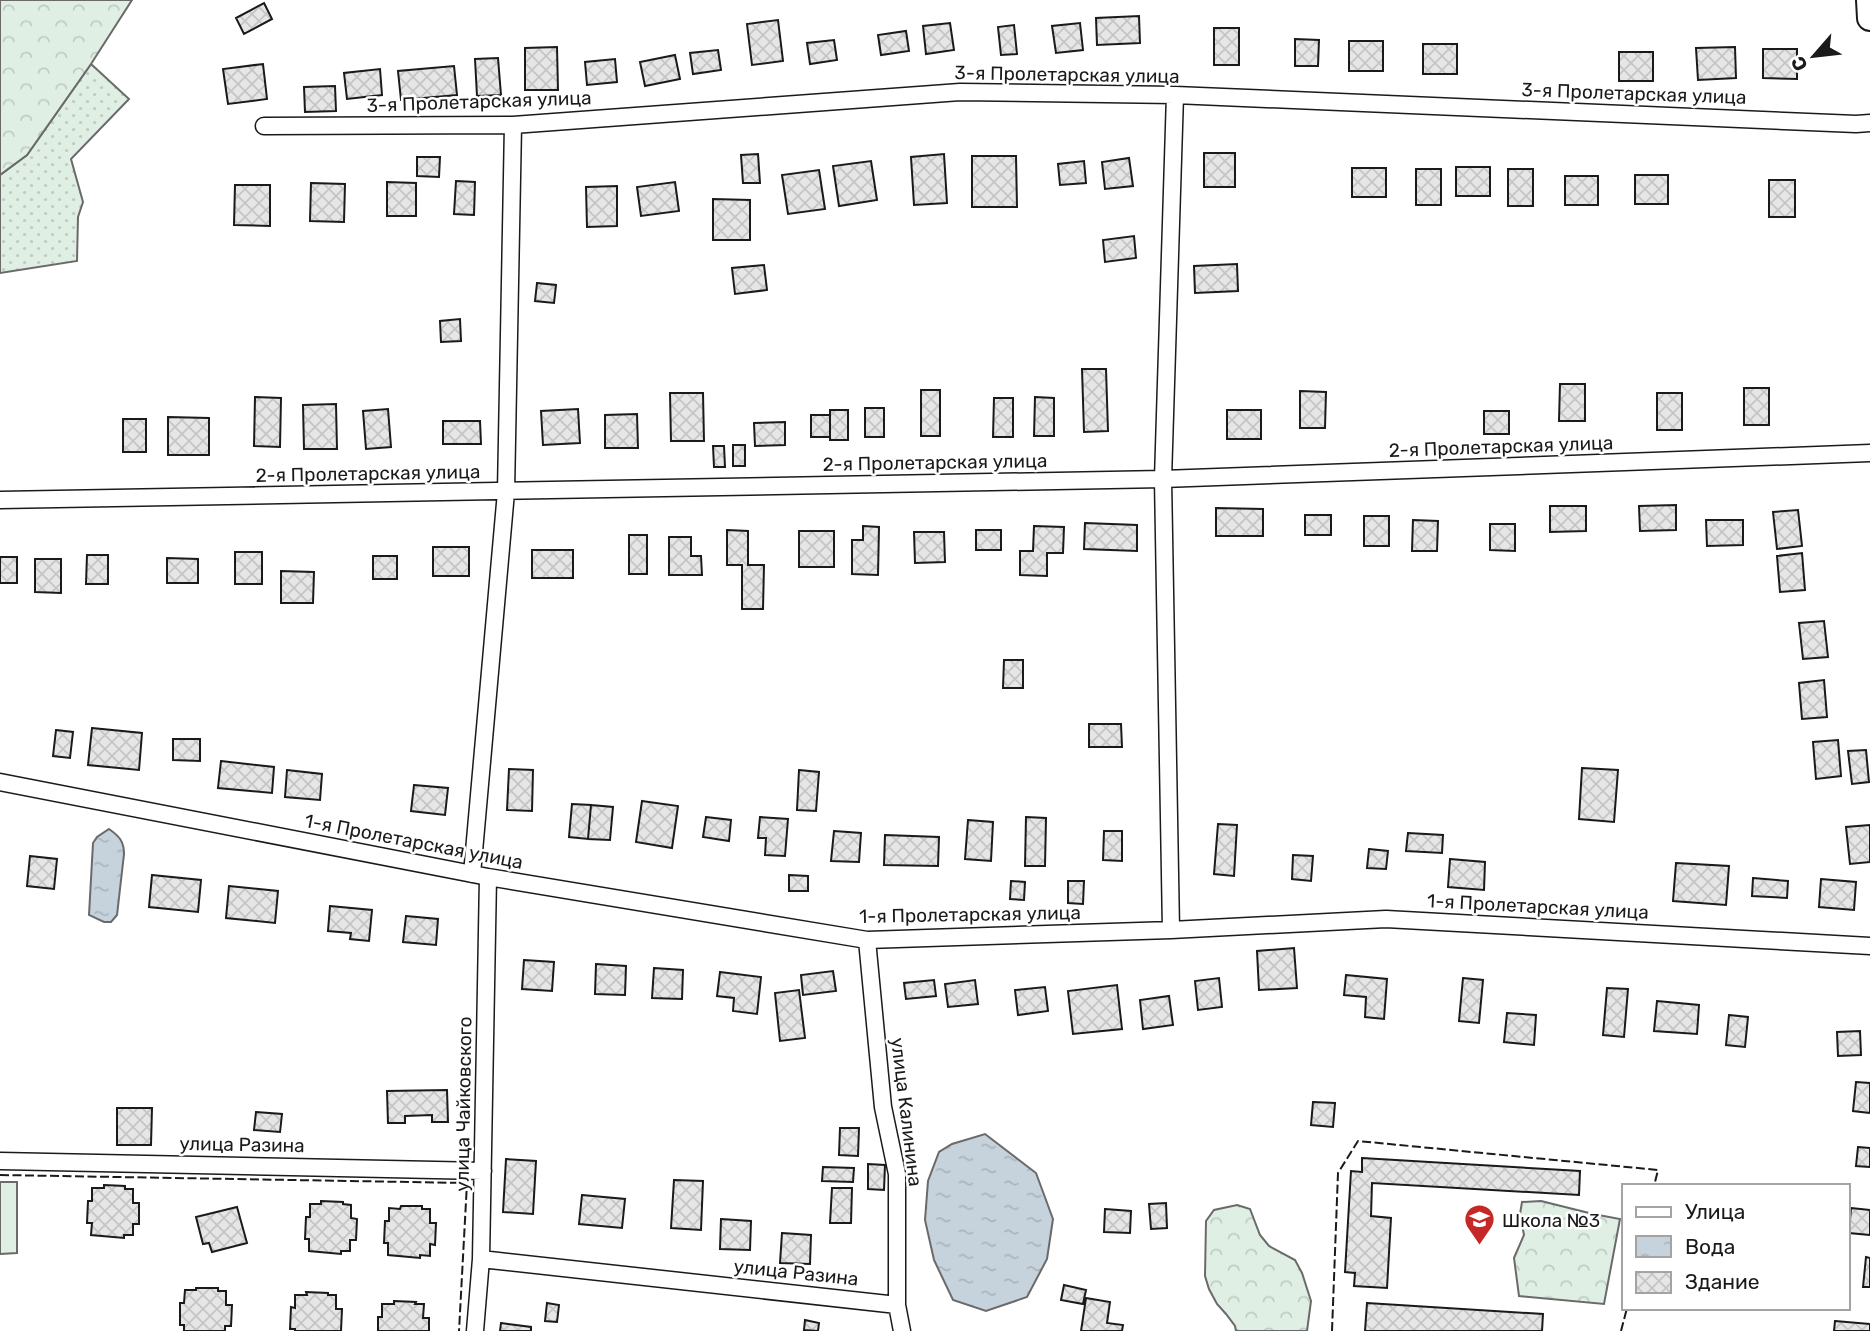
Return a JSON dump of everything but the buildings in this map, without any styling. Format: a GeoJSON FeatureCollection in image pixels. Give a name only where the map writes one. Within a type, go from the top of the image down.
{"type":"FeatureCollection","features":[{"type":"Feature","properties":{"kind":"main road"},"geometry":{"type":"LineString","coordinates":[[1868,0],[1870,18]]}},
{"type":"Feature","properties":{"kind":"street","name":"3-я Пролетарская улица"},"geometry":{"type":"LineString","coordinates":[[264,126],[513,125],[960,92],[1175,95],[1870,123]]}},
{"type":"Feature","properties":{"kind":"street"},"geometry":{"type":"LineString","coordinates":[[1171,930],[1163,479],[1175,95]]}},
{"type":"Feature","properties":{"kind":"street","name":"улица Чайковского"},"geometry":{"type":"LineString","coordinates":[[475,1331],[481,1259],[483,1171],[480,876],[506,492],[513,125]]}},
{"type":"Feature","properties":{"kind":"street","name":"2-я Пролетарская улица"},"geometry":{"type":"LineString","coordinates":[[0,500],[1163,479],[1870,453]]}},
{"type":"Feature","properties":{"kind":"street","name":"1-я Пролетарская улица"},"geometry":{"type":"LineString","coordinates":[[0,782],[480,876],[867,940],[1171,930],[1386,919],[1870,946]]}},
{"type":"Feature","properties":{"kind":"street","name":"улица Калинина"},"geometry":{"type":"LineString","coordinates":[[867,940],[883,1107],[897,1174],[897,1304],[902,1331]]}},
{"type":"Feature","properties":{"kind":"street","name":"улица Разина"},"geometry":{"type":"LineString","coordinates":[[0,1161],[483,1171]]}},
{"type":"Feature","properties":{"kind":"street","name":"улица Разина"},"geometry":{"type":"LineString","coordinates":[[481,1259],[897,1304]]}},
{"type":"Feature","properties":{"kind":"green space"},"geometry":{"type":"Polygon","coordinates":[[[0,0],[132,0],[27,155],[0,175],[0,0]]]}},
{"type":"Feature","properties":{"kind":"green space"},"geometry":{"type":"Polygon","coordinates":[[[91,64],[129,99],[71,159],[83,202],[78,217],[77,261],[0,273],[0,175],[27,155],[91,64]]]}},
{"type":"Feature","properties":{"kind":"green space"},"geometry":{"type":"Polygon","coordinates":[[[0,1182],[17,1182],[17,1253],[0,1254],[0,1182]]]}},
{"type":"Feature","properties":{"kind":"green space"},"geometry":{"type":"Polygon","coordinates":[[[1541,1201],[1620,1219],[1604,1304],[1519,1296],[1514,1258],[1524,1235],[1520,1214],[1522,1202],[1541,1201]]]}},
{"type":"Feature","properties":{"kind":"green space"},"geometry":{"type":"Polygon","coordinates":[[[1237,1205],[1250,1209],[1260,1235],[1269,1246],[1295,1260],[1311,1301],[1307,1331],[1236,1331],[1217,1304],[1205,1276],[1206,1221],[1214,1210],[1237,1205]]]}},
{"type":"Feature","properties":{"kind":"water"},"geometry":{"type":"Polygon","coordinates":[[[109,829],[120,839],[124,854],[117,915],[111,922],[104,922],[89,915],[93,843],[109,829]]]}},
{"type":"Feature","properties":{"kind":"water"},"geometry":{"type":"Polygon","coordinates":[[[985,1134],[1036,1173],[1053,1219],[1047,1259],[1027,1297],[986,1311],[953,1300],[934,1260],[925,1220],[928,1181],[939,1152],[952,1144],[985,1134]]]}},
{"type":"Feature","properties":{"kind":"fence"},"geometry":{"type":"LineString","coordinates":[[1332,1331],[1338,1173],[1358,1141],[1658,1170],[1654,1184]]}},
{"type":"Feature","properties":{"kind":"fence"},"geometry":{"type":"LineString","coordinates":[[0,1175],[467,1183],[459,1331]]}},
{"type":"Feature","properties":{"kind":"fence"},"geometry":{"type":"LineString","coordinates":[[1621,1331],[1626,1310]]}},
{"type":"Feature","properties":{"kind":"place","name":"Школа №3"},"geometry":{"type":"Point","coordinates":[1479,1247]}}]}
